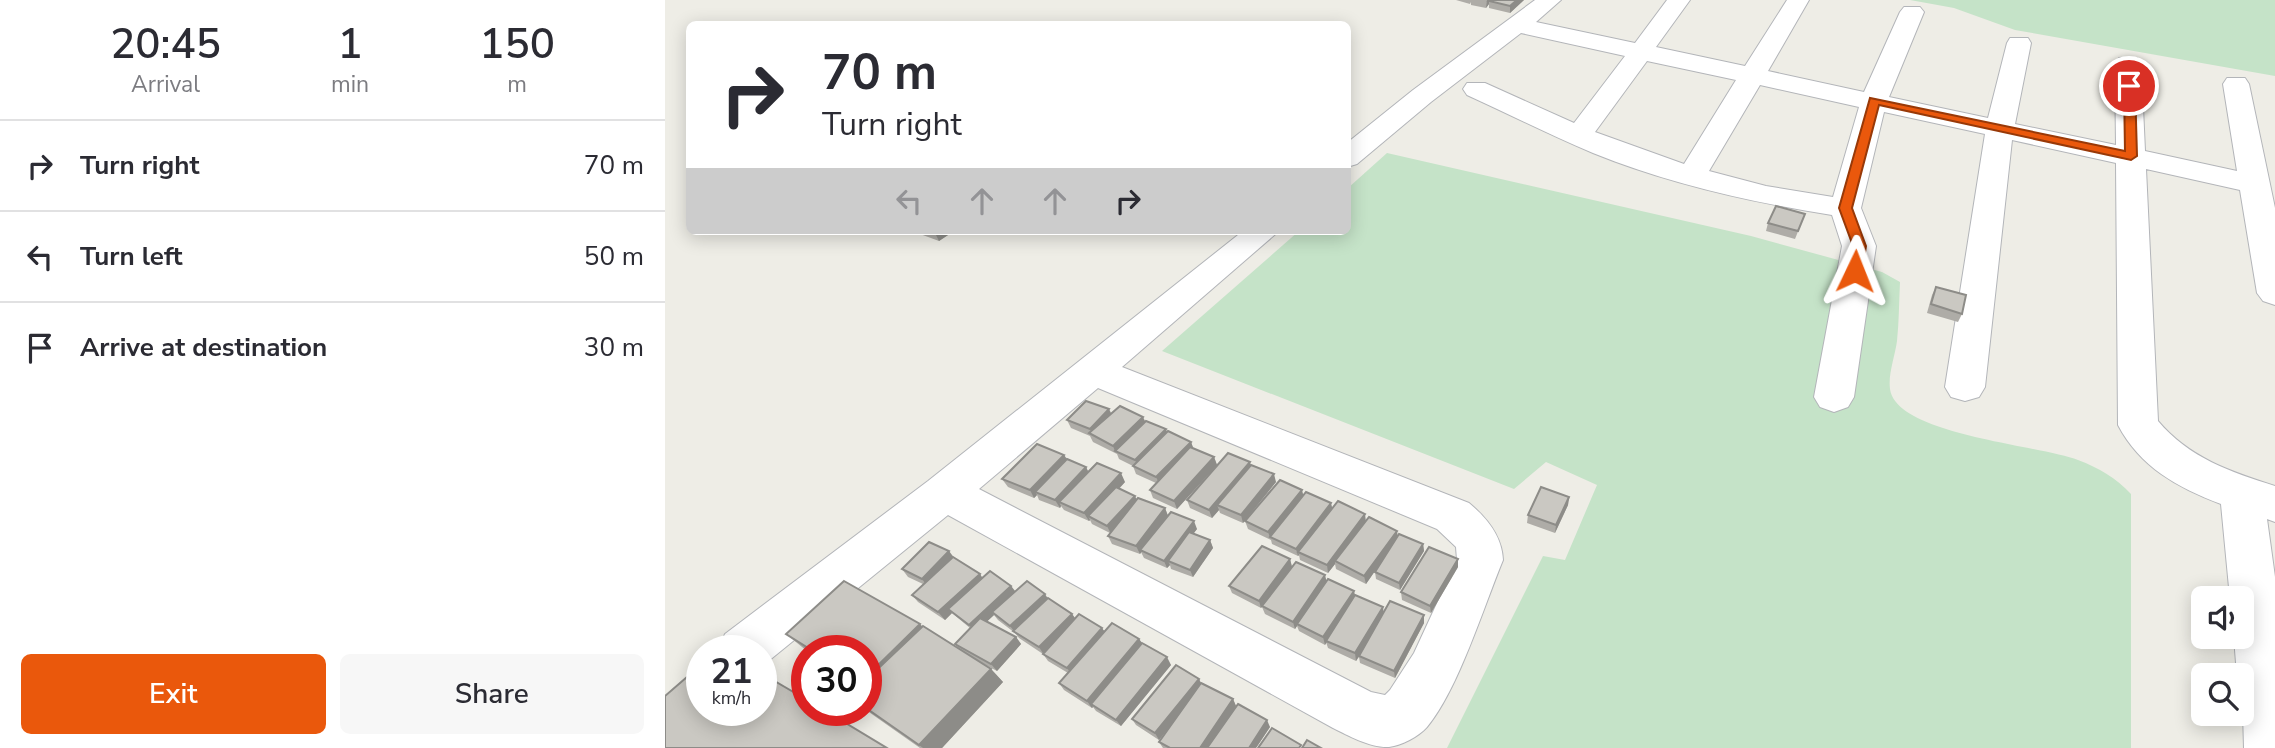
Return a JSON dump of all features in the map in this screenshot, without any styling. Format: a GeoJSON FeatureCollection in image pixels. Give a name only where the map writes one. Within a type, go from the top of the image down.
{"type":"FeatureCollection","features":[{"type":"Feature","properties":{"kind":"street"},"geometry":{"type":"LineString","coordinates":[[1351,155],[1422,96],[1550,0]]}},
{"type":"Feature","properties":{"kind":"street"},"geometry":{"type":"LineString","coordinates":[[1579,135],[1679,0]]}},
{"type":"Feature","properties":{"kind":"street"},"geometry":{"type":"LineString","coordinates":[[1692,175],[1798,0]]}},
{"type":"Feature","properties":{"kind":"street"},"geometry":{"type":"LineString","coordinates":[[1834,397],[1859,246],[1845,208],[1874,100],[1912,12]]}},
{"type":"Feature","properties":{"kind":"street"},"geometry":{"type":"LineString","coordinates":[[1517,25],[2000,126],[2255,184]]}},
{"type":"Feature","properties":{"kind":"street"},"geometry":{"type":"LineString","coordinates":[[1965,387],[2000,126],[2019,43]]}},
{"type":"Feature","properties":{"kind":"street"},"geometry":{"type":"LineString","coordinates":[[2128,63],[2138,425],[2153,446],[2174,464],[2198,478],[2259,499],[2271,748]]}},
{"type":"Feature","properties":{"kind":"street"},"geometry":{"type":"LineString","coordinates":[[2236,84],[2275,293]]}},
{"type":"Feature","properties":{"kind":"street"},"geometry":{"type":"LineString","coordinates":[[1476,89],[1604,147],[1764,195],[1845,208]]}},
{"type":"Feature","properties":{"kind":"street"},"geometry":{"type":"LineString","coordinates":[[763,635],[943,494],[1258,235]]}},
{"type":"Feature","properties":{"kind":"street"},"geometry":{"type":"LineString","coordinates":[[943,494],[967,503],[1352,710],[1376,721],[1396,720],[1409,709],[1480,560],[1480,546],[1471,530],[1453,516],[1091,370]]}},
{"type":"Feature","properties":{"kind":"green space"},"geometry":{"type":"Polygon","coordinates":[[[1910,0],[2275,0],[2275,76],[2015,30],[1954,8],[1910,0]]]}},
{"type":"Feature","properties":{"kind":"green space"},"geometry":{"type":"Polygon","coordinates":[[[1387,153],[1751,236],[1882,272],[1900,282],[1897,341],[1890,383],[1898,405],[1942,428],[2078,460],[2107,474],[2131,494],[2131,748],[1447,748],[1543,556],[1565,560],[1597,485],[1546,462],[1514,489],[1162,351],[1294,235],[1351,235],[1351,185],[1387,153]]]}},
{"type":"Feature","properties":{"kind":"building"},"geometry":{"type":"Polygon","coordinates":[[[1517,0],[1510,6],[1489,1],[1517,0]]]}},
{"type":"Feature","properties":{"kind":"building"},"geometry":{"type":"Polygon","coordinates":[[[1776,206],[1805,214],[1798,231],[1768,223],[1776,206]]]}},
{"type":"Feature","properties":{"kind":"building"},"geometry":{"type":"Polygon","coordinates":[[[1936,287],[1966,295],[1962,314],[1931,304],[1936,287]]]}},
{"type":"Feature","properties":{"kind":"building"},"geometry":{"type":"Polygon","coordinates":[[[1086,401],[1109,409],[1090,429],[1067,420],[1086,401]]]}},
{"type":"Feature","properties":{"kind":"building"},"geometry":{"type":"Polygon","coordinates":[[[1120,406],[1143,417],[1113,446],[1089,433],[1120,406]]]}},
{"type":"Feature","properties":{"kind":"building"},"geometry":{"type":"Polygon","coordinates":[[[1146,421],[1166,429],[1135,460],[1115,451],[1146,421]]]}},
{"type":"Feature","properties":{"kind":"building"},"geometry":{"type":"Polygon","coordinates":[[[1168,431],[1191,442],[1156,477],[1133,466],[1168,431]]]}},
{"type":"Feature","properties":{"kind":"building"},"geometry":{"type":"Polygon","coordinates":[[[1037,444],[1064,455],[1030,490],[1002,479],[1037,444]]]}},
{"type":"Feature","properties":{"kind":"building"},"geometry":{"type":"Polygon","coordinates":[[[1190,447],[1214,457],[1174,501],[1150,490],[1190,447]]]}},
{"type":"Feature","properties":{"kind":"building"},"geometry":{"type":"Polygon","coordinates":[[[1228,453],[1250,462],[1209,510],[1187,500],[1228,453]]]}},
{"type":"Feature","properties":{"kind":"building"},"geometry":{"type":"Polygon","coordinates":[[[1067,459],[1086,467],[1055,500],[1035,492],[1067,459]]]}},
{"type":"Feature","properties":{"kind":"building"},"geometry":{"type":"Polygon","coordinates":[[[1097,463],[1121,473],[1084,513],[1059,502],[1097,463]]]}},
{"type":"Feature","properties":{"kind":"building"},"geometry":{"type":"Polygon","coordinates":[[[1251,465],[1274,474],[1241,515],[1217,505],[1251,465]]]}},
{"type":"Feature","properties":{"kind":"building"},"geometry":{"type":"Polygon","coordinates":[[[1280,480],[1302,490],[1268,532],[1245,521],[1280,480]]]}},
{"type":"Feature","properties":{"kind":"building"},"geometry":{"type":"Polygon","coordinates":[[[1116,487],[1135,496],[1107,526],[1088,516],[1116,487]]]}},
{"type":"Feature","properties":{"kind":"building"},"geometry":{"type":"Polygon","coordinates":[[[1541,487],[1569,497],[1556,525],[1528,515],[1541,487]]]}},
{"type":"Feature","properties":{"kind":"building"},"geometry":{"type":"Polygon","coordinates":[[[1306,492],[1331,503],[1296,549],[1270,537],[1306,492]]]}},
{"type":"Feature","properties":{"kind":"building"},"geometry":{"type":"Polygon","coordinates":[[[1138,498],[1165,508],[1136,546],[1108,536],[1138,498]]]}},
{"type":"Feature","properties":{"kind":"building"},"geometry":{"type":"Polygon","coordinates":[[[1338,501],[1365,514],[1327,565],[1298,552],[1338,501]]]}},
{"type":"Feature","properties":{"kind":"building"},"geometry":{"type":"Polygon","coordinates":[[[1171,512],[1194,521],[1164,561],[1140,550],[1171,512]]]}},
{"type":"Feature","properties":{"kind":"building"},"geometry":{"type":"Polygon","coordinates":[[[1369,517],[1397,531],[1364,576],[1335,561],[1369,517]]]}},
{"type":"Feature","properties":{"kind":"building"},"geometry":{"type":"Polygon","coordinates":[[[1189,532],[1210,540],[1190,570],[1168,561],[1189,532]]]}},
{"type":"Feature","properties":{"kind":"building"},"geometry":{"type":"Polygon","coordinates":[[[1399,534],[1423,544],[1399,583],[1375,572],[1399,534]]]}},
{"type":"Feature","properties":{"kind":"building"},"geometry":{"type":"Polygon","coordinates":[[[929,542],[949,551],[922,579],[902,569],[929,542]]]}},
{"type":"Feature","properties":{"kind":"building"},"geometry":{"type":"Polygon","coordinates":[[[1262,546],[1290,559],[1259,601],[1229,586],[1262,546]]]}},
{"type":"Feature","properties":{"kind":"building"},"geometry":{"type":"Polygon","coordinates":[[[1429,547],[1458,559],[1430,606],[1401,592],[1429,547]]]}},
{"type":"Feature","properties":{"kind":"building"},"geometry":{"type":"Polygon","coordinates":[[[953,557],[980,574],[938,612],[912,595],[953,557]]]}},
{"type":"Feature","properties":{"kind":"building"},"geometry":{"type":"Polygon","coordinates":[[[1296,562],[1325,575],[1293,622],[1262,606],[1296,562]]]}},
{"type":"Feature","properties":{"kind":"building"},"geometry":{"type":"Polygon","coordinates":[[[990,571],[1011,586],[969,625],[948,609],[990,571]]]}},
{"type":"Feature","properties":{"kind":"building"},"geometry":{"type":"Polygon","coordinates":[[[1328,579],[1354,591],[1323,637],[1297,624],[1328,579]]]}},
{"type":"Feature","properties":{"kind":"building"},"geometry":{"type":"Polygon","coordinates":[[[844,581],[920,624],[882,661],[882,635],[791,635],[791,637],[786,634],[844,581]]]}},
{"type":"Feature","properties":{"kind":"building"},"geometry":{"type":"Polygon","coordinates":[[[1027,581],[1045,594],[1010,626],[992,612],[1027,581]]]}},
{"type":"Feature","properties":{"kind":"building"},"geometry":{"type":"Polygon","coordinates":[[[1355,595],[1383,607],[1355,653],[1326,641],[1355,595]]]}},
{"type":"Feature","properties":{"kind":"building"},"geometry":{"type":"Polygon","coordinates":[[[1048,598],[1072,614],[1039,647],[1013,631],[1048,598]]]}},
{"type":"Feature","properties":{"kind":"building"},"geometry":{"type":"Polygon","coordinates":[[[1390,601],[1424,615],[1394,671],[1359,656],[1390,601]]]}},
{"type":"Feature","properties":{"kind":"building"},"geometry":{"type":"Polygon","coordinates":[[[1079,614],[1102,628],[1067,668],[1043,654],[1079,614]]]}},
{"type":"Feature","properties":{"kind":"building"},"geometry":{"type":"Polygon","coordinates":[[[980,618],[1016,637],[991,664],[955,644],[980,618]]]}},
{"type":"Feature","properties":{"kind":"building"},"geometry":{"type":"Polygon","coordinates":[[[1112,623],[1139,639],[1087,701],[1059,683],[1112,623]]]}},
{"type":"Feature","properties":{"kind":"building"},"geometry":{"type":"Polygon","coordinates":[[[923,626],[991,669],[919,745],[882,719],[882,665],[923,626]]]}},
{"type":"Feature","properties":{"kind":"building"},"geometry":{"type":"Polygon","coordinates":[[[1142,643],[1167,657],[1116,720],[1091,704],[1142,643]]]}},
{"type":"Feature","properties":{"kind":"building"},"geometry":{"type":"Polygon","coordinates":[[[1176,665],[1199,679],[1155,733],[1132,719],[1176,665]]]}},
{"type":"Feature","properties":{"kind":"building"},"geometry":{"type":"Polygon","coordinates":[[[686,678],[686,726],[777,726],[777,682],[791,691],[791,726],[851,726],[887,748],[665,748],[665,696],[686,678]]]}},
{"type":"Feature","properties":{"kind":"building"},"geometry":{"type":"Polygon","coordinates":[[[1201,683],[1233,699],[1200,748],[1170,748],[1159,742],[1201,683]]]}},
{"type":"Feature","properties":{"kind":"building"},"geometry":{"type":"Polygon","coordinates":[[[1238,704],[1267,720],[1249,748],[1207,748],[1238,704]]]}},
{"type":"Feature","properties":{"kind":"building"},"geometry":{"type":"Polygon","coordinates":[[[1272,728],[1301,745],[1299,748],[1258,748],[1272,728]]]}},
{"type":"Feature","properties":{"kind":"building"},"geometry":{"type":"Polygon","coordinates":[[[1307,740],[1321,748],[1302,748],[1307,740]]]}},
{"type":"Feature","properties":{"kind":"route"},"geometry":{"type":"LineString","coordinates":[[1855,271],[1859,246],[1854,226],[1845,208],[1874,100],[2131,156],[2129,86]]}}]}
